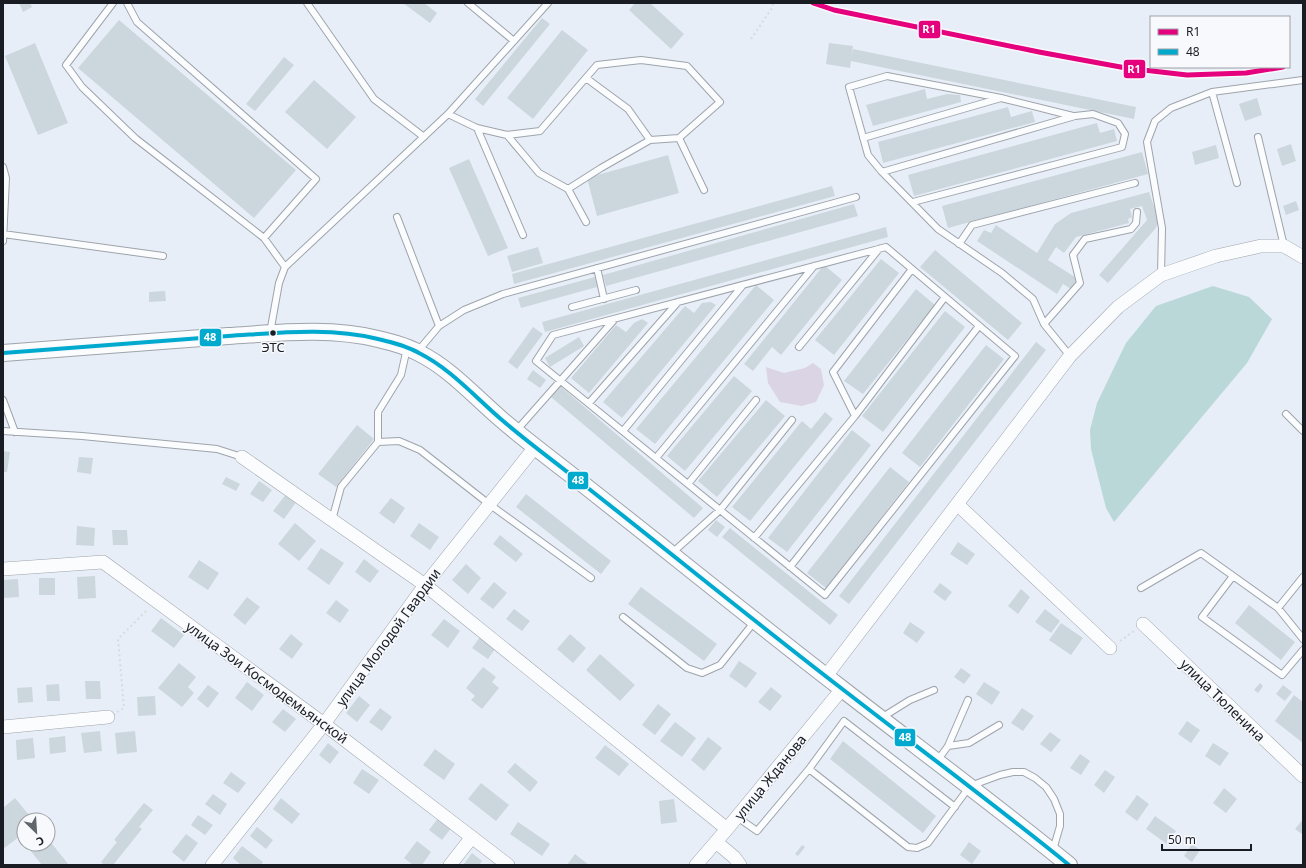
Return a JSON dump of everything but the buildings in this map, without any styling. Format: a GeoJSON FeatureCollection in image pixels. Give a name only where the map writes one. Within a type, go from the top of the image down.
{"type":"FeatureCollection","features":[{"type":"Feature","properties":{"kind":"street"},"geometry":{"type":"LineString","coordinates":[[826,676],[1070,356],[1118,307],[1161,276],[1216,256],[1260,246],[1284,246],[1302,255]]}},
{"type":"Feature","properties":{"kind":"street"},"geometry":{"type":"LineString","coordinates":[[3,353],[312,332],[347,333],[378,339],[412,350],[435,362],[456,377],[535,447],[672,553],[755,621],[970,786],[1069,865]]}},
{"type":"Feature","properties":{"kind":"street","name":"улица Молодой Гвардии"},"geometry":{"type":"LineString","coordinates":[[212,865],[324,724],[425,584],[535,447]]}},
{"type":"Feature","properties":{"kind":"street"},"geometry":{"type":"LineString","coordinates":[[242,457],[425,584],[727,829]]}},
{"type":"Feature","properties":{"kind":"street"},"geometry":{"type":"LineString","coordinates":[[957,504],[1110,648]]}},
{"type":"Feature","properties":{"kind":"street","name":"улица Зои Космодемьянской"},"geometry":{"type":"LineString","coordinates":[[3,569],[103,562],[324,724],[508,865]]}},
{"type":"Feature","properties":{"kind":"street","name":"улица Тюленина"},"geometry":{"type":"LineString","coordinates":[[1143,624],[1303,776]]}},
{"type":"Feature","properties":{"kind":"street","name":"улица Жданова"},"geometry":{"type":"LineString","coordinates":[[696,865],[842,689]]}},
{"type":"Feature","properties":{"kind":"street"},"geometry":{"type":"LineString","coordinates":[[3,727],[108,717]]}},
{"type":"Feature","properties":{"kind":"street"},"geometry":{"type":"LineString","coordinates":[[450,865],[472,837]]}},
{"type":"Feature","properties":{"kind":"street"},"geometry":{"type":"LineString","coordinates":[[716,842],[734,857],[740,865]]}},
{"type":"Feature","properties":{"kind":"lane"},"geometry":{"type":"LineString","coordinates":[[113,3],[66,65],[82,87],[135,138],[264,238],[285,267]]}},
{"type":"Feature","properties":{"kind":"lane"},"geometry":{"type":"LineString","coordinates":[[127,3],[137,22],[316,179],[264,238]]}},
{"type":"Feature","properties":{"kind":"lane"},"geometry":{"type":"LineString","coordinates":[[307,3],[374,99],[424,137]]}},
{"type":"Feature","properties":{"kind":"lane"},"geometry":{"type":"LineString","coordinates":[[468,3],[514,41]]}},
{"type":"Feature","properties":{"kind":"lane"},"geometry":{"type":"LineString","coordinates":[[270,334],[279,283],[285,267],[448,114],[548,3]]}},
{"type":"Feature","properties":{"kind":"lane"},"geometry":{"type":"LineString","coordinates":[[448,114],[477,128],[507,135],[540,131],[597,65],[642,60],[687,66],[720,102],[679,138],[650,140],[568,189]]}},
{"type":"Feature","properties":{"kind":"lane"},"geometry":{"type":"LineString","coordinates":[[1070,356],[1044,324],[1033,299],[1002,273],[938,230],[913,202],[882,172],[868,155],[849,87],[887,76],[1001,98],[1075,116]]}},
{"type":"Feature","properties":{"kind":"lane"},"geometry":{"type":"LineString","coordinates":[[586,78],[628,109],[650,140]]}},
{"type":"Feature","properties":{"kind":"lane"},"geometry":{"type":"LineString","coordinates":[[1161,276],[1162,228],[1147,142],[1155,121],[1171,108],[1212,92],[1303,80]]}},
{"type":"Feature","properties":{"kind":"lane"},"geometry":{"type":"LineString","coordinates":[[1212,92],[1237,183]]}},
{"type":"Feature","properties":{"kind":"lane"},"geometry":{"type":"LineString","coordinates":[[863,138],[1001,98]]}},
{"type":"Feature","properties":{"kind":"lane"},"geometry":{"type":"LineString","coordinates":[[882,172],[1075,116],[1093,114],[1118,123],[1125,134],[1122,147],[913,202]]}},
{"type":"Feature","properties":{"kind":"lane"},"geometry":{"type":"LineString","coordinates":[[477,128],[523,235]]}},
{"type":"Feature","properties":{"kind":"lane"},"geometry":{"type":"LineString","coordinates":[[507,135],[539,173],[568,189],[586,222]]}},
{"type":"Feature","properties":{"kind":"lane"},"geometry":{"type":"LineString","coordinates":[[1258,137],[1284,246]]}},
{"type":"Feature","properties":{"kind":"lane"},"geometry":{"type":"LineString","coordinates":[[679,138],[704,190]]}},
{"type":"Feature","properties":{"kind":"lane"},"geometry":{"type":"LineString","coordinates":[[3,167],[6,178],[3,241]]}},
{"type":"Feature","properties":{"kind":"lane"},"geometry":{"type":"LineString","coordinates":[[959,244],[972,225],[1135,183]]}},
{"type":"Feature","properties":{"kind":"lane"},"geometry":{"type":"LineString","coordinates":[[332,520],[342,486],[378,442],[378,412],[401,375],[412,350],[439,326],[464,310],[503,294],[856,197]]}},
{"type":"Feature","properties":{"kind":"lane"},"geometry":{"type":"LineString","coordinates":[[1044,324],[1080,283],[1073,256],[1086,239],[1131,229],[1136,223],[1137,212]]}},
{"type":"Feature","properties":{"kind":"lane"},"geometry":{"type":"LineString","coordinates":[[397,217],[439,326]]}},
{"type":"Feature","properties":{"kind":"lane"},"geometry":{"type":"LineString","coordinates":[[3,234],[163,256]]}},
{"type":"Feature","properties":{"kind":"lane"},"geometry":{"type":"LineString","coordinates":[[886,247],[1015,356],[825,596],[536,361],[553,335],[879,248],[886,247]]}},
{"type":"Feature","properties":{"kind":"lane"},"geometry":{"type":"LineString","coordinates":[[799,347],[879,248]]}},
{"type":"Feature","properties":{"kind":"lane"},"geometry":{"type":"LineString","coordinates":[[656,458],[814,266]]}},
{"type":"Feature","properties":{"kind":"lane"},"geometry":{"type":"LineString","coordinates":[[597,268],[604,299]]}},
{"type":"Feature","properties":{"kind":"lane"},"geometry":{"type":"LineString","coordinates":[[855,416],[833,372],[912,269]]}},
{"type":"Feature","properties":{"kind":"lane"},"geometry":{"type":"LineString","coordinates":[[623,431],[743,285]]}},
{"type":"Feature","properties":{"kind":"lane"},"geometry":{"type":"LineString","coordinates":[[572,307],[636,290]]}},
{"type":"Feature","properties":{"kind":"lane"},"geometry":{"type":"LineString","coordinates":[[754,538],[855,416],[945,297]]}},
{"type":"Feature","properties":{"kind":"lane"},"geometry":{"type":"LineString","coordinates":[[589,403],[678,302]]}},
{"type":"Feature","properties":{"kind":"lane"},"geometry":{"type":"LineString","coordinates":[[516,431],[614,319]]}},
{"type":"Feature","properties":{"kind":"lane"},"geometry":{"type":"LineString","coordinates":[[790,567],[979,326]]}},
{"type":"Feature","properties":{"kind":"lane"},"geometry":{"type":"LineString","coordinates":[[3,400],[15,432]]}},
{"type":"Feature","properties":{"kind":"lane"},"geometry":{"type":"LineString","coordinates":[[688,484],[756,400]]}},
{"type":"Feature","properties":{"kind":"lane"},"geometry":{"type":"LineString","coordinates":[[1286,414],[1303,431]]}},
{"type":"Feature","properties":{"kind":"lane"},"geometry":{"type":"LineString","coordinates":[[672,553],[720,510],[792,420]]}},
{"type":"Feature","properties":{"kind":"lane"},"geometry":{"type":"LineString","coordinates":[[3,431],[82,436],[217,449],[242,457]]}},
{"type":"Feature","properties":{"kind":"lane"},"geometry":{"type":"LineString","coordinates":[[378,442],[399,441],[420,450],[489,504],[591,578]]}},
{"type":"Feature","properties":{"kind":"lane"},"geometry":{"type":"LineString","coordinates":[[1141,588],[1201,553],[1278,608],[1303,639]]}},
{"type":"Feature","properties":{"kind":"lane"},"geometry":{"type":"LineString","coordinates":[[1233,576],[1202,617],[1282,675],[1303,650]]}},
{"type":"Feature","properties":{"kind":"lane"},"geometry":{"type":"LineString","coordinates":[[1278,608],[1303,577]]}},
{"type":"Feature","properties":{"kind":"lane"},"geometry":{"type":"LineString","coordinates":[[623,617],[687,668],[702,673],[720,665],[755,621]]}},
{"type":"Feature","properties":{"kind":"lane"},"geometry":{"type":"LineString","coordinates":[[881,718],[910,700],[934,690]]}},
{"type":"Feature","properties":{"kind":"lane"},"geometry":{"type":"LineString","coordinates":[[937,761],[948,746],[968,700]]}},
{"type":"Feature","properties":{"kind":"lane"},"geometry":{"type":"LineString","coordinates":[[737,817],[757,831],[809,769],[844,721],[955,807]]}},
{"type":"Feature","properties":{"kind":"lane"},"geometry":{"type":"LineString","coordinates":[[948,746],[969,743],[999,726]]}},
{"type":"Feature","properties":{"kind":"lane"},"geometry":{"type":"LineString","coordinates":[[809,769],[908,847],[918,848],[928,843],[970,786],[1000,775],[1013,772],[1024,772],[1046,786],[1054,799],[1060,814],[1060,826],[1053,852]]}},
{"type":"Feature","properties":{"kind":"path"},"geometry":{"type":"LineString","coordinates":[[751,39],[772,8],[773,3]]}},
{"type":"Feature","properties":{"kind":"path"},"geometry":{"type":"LineString","coordinates":[[108,717],[124,708],[118,639],[156,600]]}},
{"type":"Feature","properties":{"kind":"path"},"geometry":{"type":"LineString","coordinates":[[1110,648],[1143,624]]}},
{"type":"Feature","properties":{"kind":"shaded area"},"geometry":{"type":"Polygon","coordinates":[[[1213,286],[1249,297],[1272,319],[1247,363],[1114,522],[1106,508],[1091,449],[1090,430],[1097,403],[1126,343],[1156,306],[1213,286]]]}},
{"type":"Feature","properties":{"kind":"shaded area"},"geometry":{"type":"Polygon","coordinates":[[[813,363],[821,369],[824,385],[816,402],[802,406],[780,402],[768,383],[766,367],[784,373],[805,368],[813,363]]]}},
{"type":"Feature","properties":{"kind":"transit line","name":"R1"},"geometry":{"type":"LineString","coordinates":[[813,3],[834,10],[1039,52],[1126,68],[1187,75],[1246,73],[1277,68]]}},
{"type":"Feature","properties":{"kind":"transit line","name":"48"},"geometry":{"type":"LineString","coordinates":[[3,353],[200,338],[303,332],[360,335],[404,346],[442,367],[527,441],[807,662],[1069,865]]}},
{"type":"Feature","properties":{"kind":"place","name":"ЭТС"},"geometry":{"type":"Point","coordinates":[273,333]}}]}
